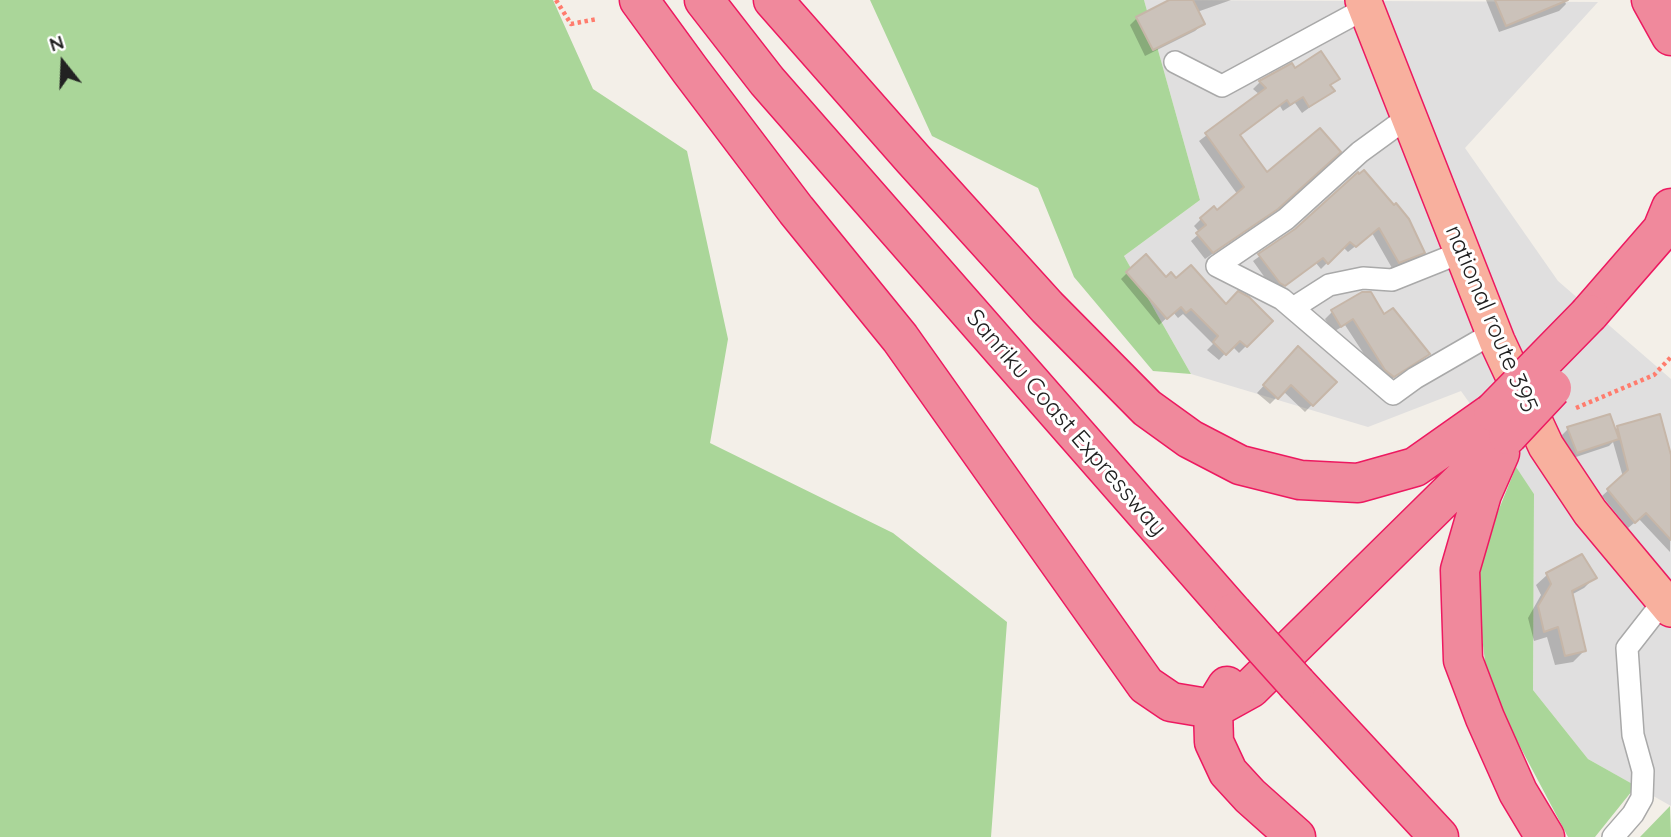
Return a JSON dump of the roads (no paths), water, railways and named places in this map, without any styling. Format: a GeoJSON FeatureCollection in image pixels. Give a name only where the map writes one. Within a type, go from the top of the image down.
{"type":"FeatureCollection","features":[{"type":"Feature","properties":{"kind":"highway"},"geometry":{"type":"LineString","coordinates":[[639,0],[780,189],[900,338],[1146,685],[1171,702],[1213,709],[1251,688],[1595,324],[1671,252]]}},
{"type":"Feature","properties":{"kind":"highway","name":"Sanriku Coast Expressway"},"geometry":{"type":"LineString","coordinates":[[704,0],[767,80],[1233,613],[1439,837]]}},
{"type":"Feature","properties":{"kind":"highway"},"geometry":{"type":"LineString","coordinates":[[773,0],[1047,307],[1147,408],[1190,439],[1240,465],[1300,480],[1358,483],[1415,467],[1500,423]]}},
{"type":"Feature","properties":{"kind":"highway"},"geometry":{"type":"LineString","coordinates":[[1651,0],[1671,36]]}},
{"type":"Feature","properties":{"kind":"highway","name":"national route 395"},"geometry":{"type":"LineString","coordinates":[[1364,4],[1493,332],[1546,446],[1590,512],[1667,606]]}},
{"type":"Feature","properties":{"kind":"highway"},"geometry":{"type":"LineString","coordinates":[[1595,324],[1662,230],[1671,208]]}},
{"type":"Feature","properties":{"kind":"highway"},"geometry":{"type":"LineString","coordinates":[[1500,423],[1460,570],[1462,660],[1518,792],[1545,837]]}},
{"type":"Feature","properties":{"kind":"highway"},"geometry":{"type":"LineString","coordinates":[[1213,709],[1213,741],[1228,772],[1297,837]]}},
{"type":"Feature","properties":{"kind":"street"},"geometry":{"type":"LineString","coordinates":[[1174,62],[1223,86],[1364,4]]}},
{"type":"Feature","properties":{"kind":"street"},"geometry":{"type":"LineString","coordinates":[[1408,117],[1360,152],[1286,219],[1217,266],[1282,299],[1393,394],[1493,332]]}},
{"type":"Feature","properties":{"kind":"street"},"geometry":{"type":"LineString","coordinates":[[1293,308],[1329,285],[1363,278],[1392,280],[1461,252]]}},
{"type":"Feature","properties":{"kind":"street"},"geometry":{"type":"LineString","coordinates":[[1613,837],[1642,799],[1643,771],[1633,735],[1627,648],[1667,606]]}}]}
